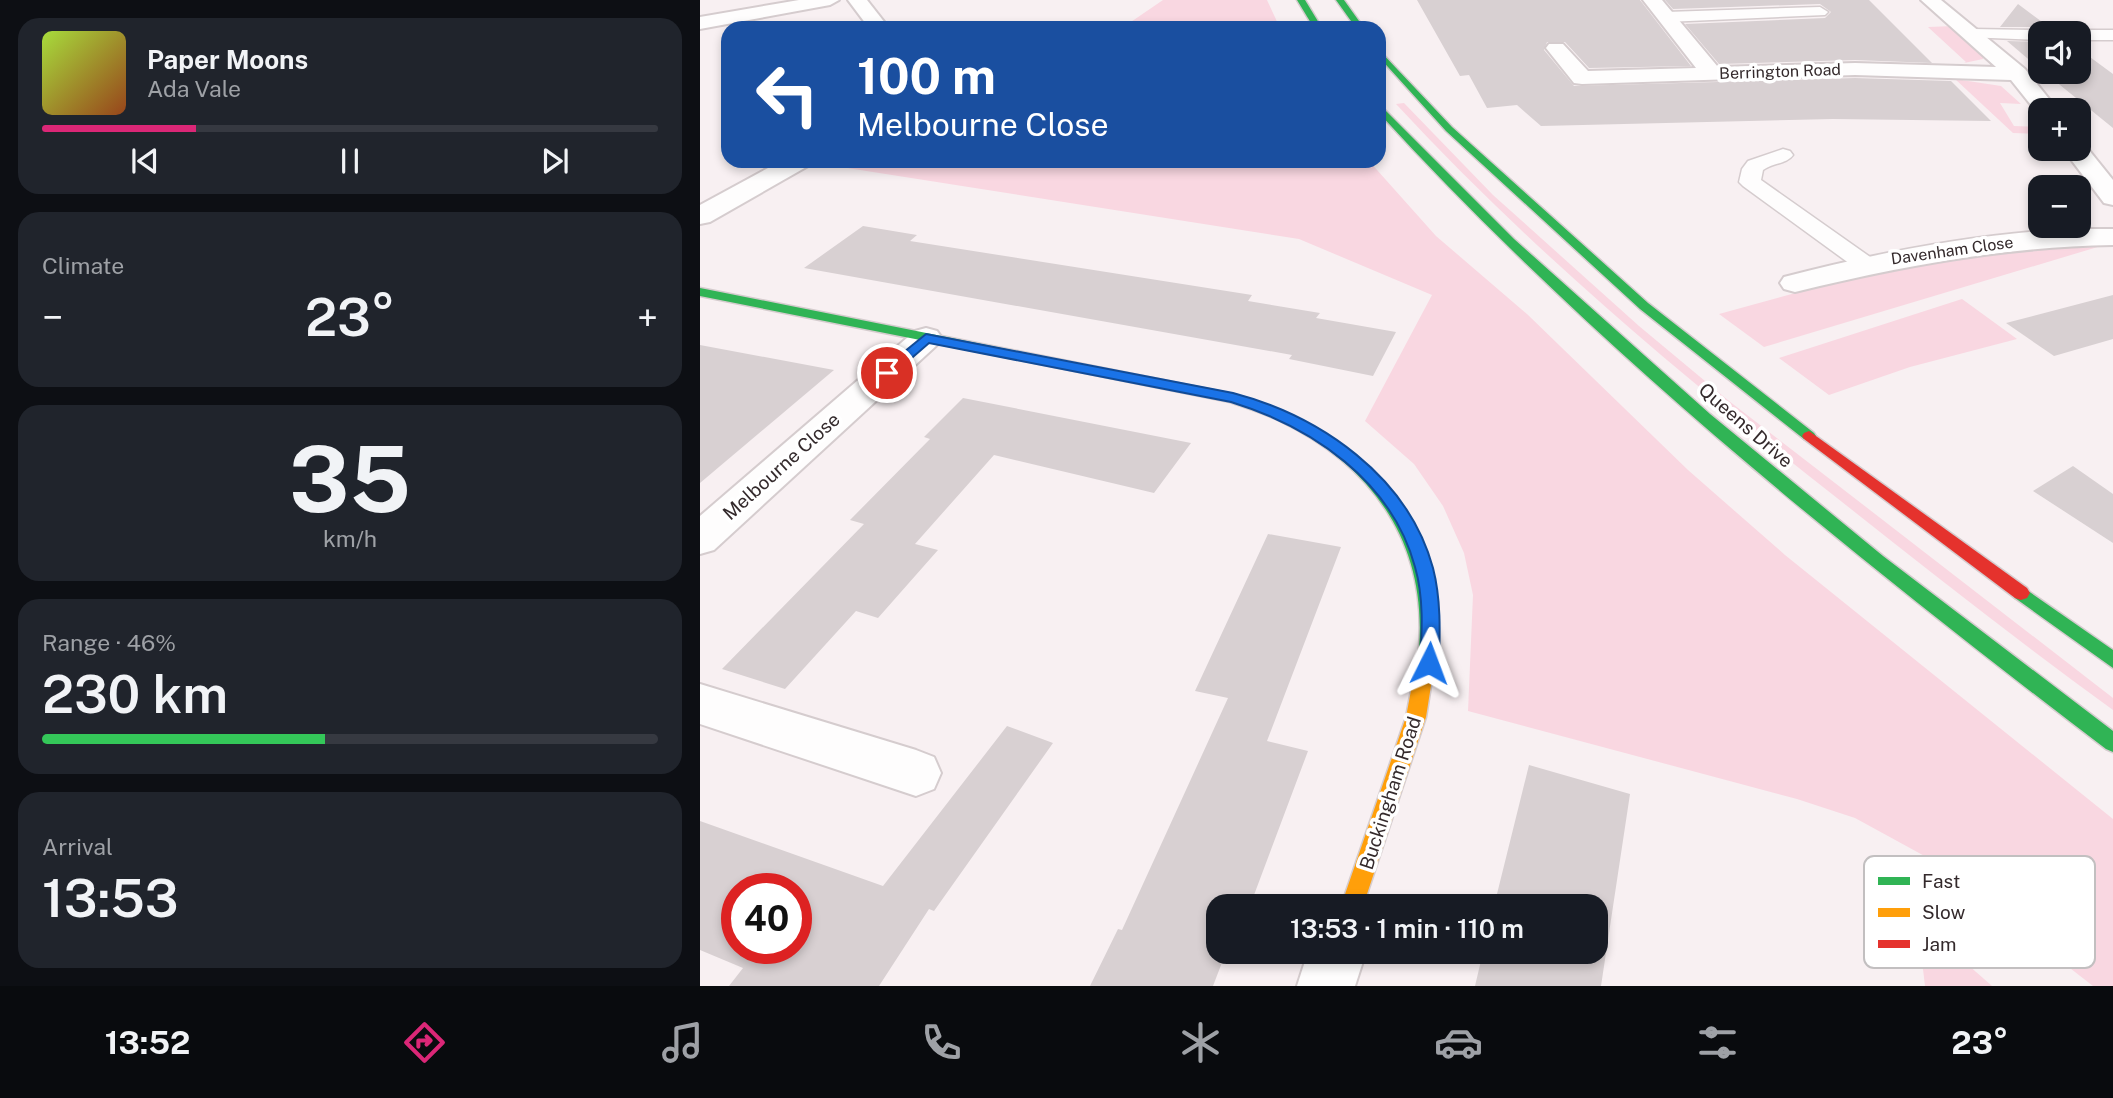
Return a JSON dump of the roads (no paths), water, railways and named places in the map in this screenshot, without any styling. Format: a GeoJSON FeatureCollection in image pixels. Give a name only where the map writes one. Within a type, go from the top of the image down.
{"type":"FeatureCollection","features":[{"type":"Feature","properties":{"kind":"main road"},"geometry":{"type":"LineString","coordinates":[[1301,0],[1314,21]]}},
{"type":"Feature","properties":{"kind":"main road"},"geometry":{"type":"LineString","coordinates":[[1340,0],[1355,21]]}},
{"type":"Feature","properties":{"kind":"main road","name":"Queens Drive"},"geometry":{"type":"LineString","coordinates":[[1386,60],[1449,129],[1497,175],[1644,306],[1840,461],[2113,660]]}},
{"type":"Feature","properties":{"kind":"main road","name":"Queens Drive"},"geometry":{"type":"LineString","coordinates":[[1386,115],[1438,173],[1510,243],[1684,400],[1793,494],[1988,651],[2113,743]]}},
{"type":"Feature","properties":{"kind":"main road","name":"Buckingham Road"},"geometry":{"type":"LineString","coordinates":[[700,292],[1233,398],[1260,406],[1305,426],[1362,466],[1386,494],[1407,529],[1423,565],[1430,603],[1431,642],[1425,687],[1416,718],[1356,894]]}},
{"type":"Feature","properties":{"kind":"street"},"geometry":{"type":"LineString","coordinates":[[700,23],[830,0]]}},
{"type":"Feature","properties":{"kind":"street"},"geometry":{"type":"LineString","coordinates":[[857,0],[874,21]]}},
{"type":"Feature","properties":{"kind":"street"},"geometry":{"type":"LineString","coordinates":[[1652,0],[1712,74]]}},
{"type":"Feature","properties":{"kind":"street"},"geometry":{"type":"LineString","coordinates":[[1930,0],[2017,75],[2037,98]]}},
{"type":"Feature","properties":{"kind":"street","name":"Berrington Road"},"geometry":{"type":"LineString","coordinates":[[1556,48],[1582,78],[1855,69],[2017,75]]}},
{"type":"Feature","properties":{"kind":"street"},"geometry":{"type":"LineString","coordinates":[[2085,161],[2113,197]]}},
{"type":"Feature","properties":{"kind":"street"},"geometry":{"type":"LineString","coordinates":[[700,216],[786,168]]}},
{"type":"Feature","properties":{"kind":"street","name":"Davenham Close"},"geometry":{"type":"LineString","coordinates":[[1794,283],[1864,264],[1944,248],[2008,241],[2113,237]]}},
{"type":"Feature","properties":{"kind":"street","name":"Melbourne Close"},"geometry":{"type":"LineString","coordinates":[[700,538],[926,338]]}},
{"type":"Feature","properties":{"kind":"street"},"geometry":{"type":"LineString","coordinates":[[700,704],[916,774]]}},
{"type":"Feature","properties":{"kind":"street"},"geometry":{"type":"LineString","coordinates":[[1326,986],[1333,964]]}},
{"type":"Feature","properties":{"kind":"lane"},"geometry":{"type":"LineString","coordinates":[[1665,16],[1820,12]]}},
{"type":"Feature","properties":{"kind":"lane"},"geometry":{"type":"LineString","coordinates":[[1972,34],[2028,35]]}},
{"type":"Feature","properties":{"kind":"lane"},"geometry":{"type":"LineString","coordinates":[[2091,35],[2113,35]]}},
{"type":"Feature","properties":{"kind":"lane"},"geometry":{"type":"LineString","coordinates":[[1783,155],[1755,163],[1751,182],[1864,264]]}}]}
